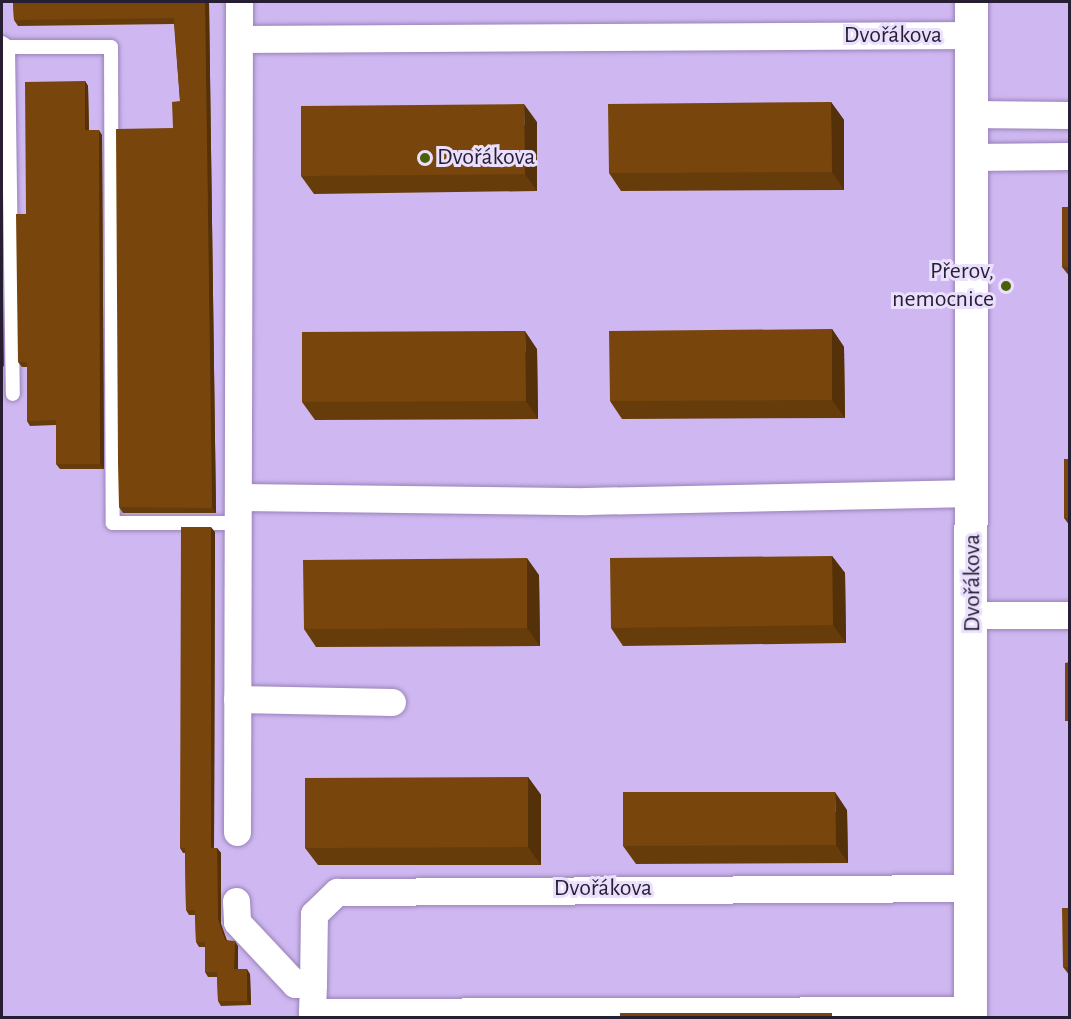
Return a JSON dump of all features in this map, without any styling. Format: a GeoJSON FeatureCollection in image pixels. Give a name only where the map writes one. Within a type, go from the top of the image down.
{"type":"FeatureCollection","features":[{"type":"Feature","properties":{"kind":"main road","name":"Dvořákova"},"geometry":{"type":"LineString","coordinates":[[970,1014],[973,615],[971,2]]}},
{"type":"Feature","properties":{"kind":"street"},"geometry":{"type":"LineString","coordinates":[[237,832],[241,510],[239,2]]}},
{"type":"Feature","properties":{"kind":"street","name":"Dvořákova"},"geometry":{"type":"LineString","coordinates":[[239,39],[971,35]]}},
{"type":"Feature","properties":{"kind":"street"},"geometry":{"type":"LineString","coordinates":[[971,114],[1070,115]]}},
{"type":"Feature","properties":{"kind":"street"},"geometry":{"type":"LineString","coordinates":[[971,157],[1070,156]]}},
{"type":"Feature","properties":{"kind":"street"},"geometry":{"type":"LineString","coordinates":[[241,510],[973,493]]}},
{"type":"Feature","properties":{"kind":"street"},"geometry":{"type":"LineString","coordinates":[[973,615],[1070,615]]}},
{"type":"Feature","properties":{"kind":"street"},"geometry":{"type":"LineString","coordinates":[[237,699],[392,702]]}},
{"type":"Feature","properties":{"kind":"street","name":"Dvořákova"},"geometry":{"type":"LineString","coordinates":[[970,1014],[591,1015],[312,1012],[312,984],[314,914],[337,892],[971,888]]}},
{"type":"Feature","properties":{"kind":"street"},"geometry":{"type":"LineString","coordinates":[[236,901],[237,922],[295,984],[312,984]]}},
{"type":"Feature","properties":{"kind":"lane"},"geometry":{"type":"LineString","coordinates":[[13,394],[5,45],[111,47],[113,523],[241,510]]}},
{"type":"Feature","properties":{"kind":"building"},"geometry":{"type":"Polygon","coordinates":[[[13,2],[205,2],[212,508],[119,507],[116,129],[173,128],[172,102],[180,101],[174,18],[14,20],[13,2]]]}},
{"type":"Feature","properties":{"kind":"building"},"geometry":{"type":"Polygon","coordinates":[[[85,81],[85,130],[99,130],[100,464],[56,464],[56,420],[27,421],[27,362],[18,362],[16,214],[26,214],[25,82],[85,81]]]}},
{"type":"Feature","properties":{"kind":"building"},"geometry":{"type":"Polygon","coordinates":[[[831,102],[832,172],[609,173],[608,104],[831,102]]]}},
{"type":"Feature","properties":{"kind":"building","name":"Dvořákova"},"geometry":{"type":"Polygon","coordinates":[[[524,104],[525,174],[301,176],[301,106],[524,104]]]}},
{"type":"Feature","properties":{"kind":"building"},"geometry":{"type":"Polygon","coordinates":[[[1062,207],[1070,207],[1070,267],[1062,267],[1062,207]]]}},
{"type":"Feature","properties":{"kind":"building"},"geometry":{"type":"Polygon","coordinates":[[[832,329],[832,400],[610,401],[609,331],[832,329]]]}},
{"type":"Feature","properties":{"kind":"building"},"geometry":{"type":"Polygon","coordinates":[[[525,331],[526,401],[302,402],[302,332],[525,331]]]}},
{"type":"Feature","properties":{"kind":"building"},"geometry":{"type":"Polygon","coordinates":[[[1064,459],[1070,459],[1070,518],[1064,518],[1064,459]]]}},
{"type":"Feature","properties":{"kind":"building"},"geometry":{"type":"Polygon","coordinates":[[[181,527],[211,527],[211,848],[217,848],[218,919],[225,940],[235,941],[234,969],[247,969],[247,1001],[218,1001],[217,972],[205,972],[205,942],[196,942],[195,910],[186,910],[185,848],[180,848],[181,527]]]}},
{"type":"Feature","properties":{"kind":"building"},"geometry":{"type":"Polygon","coordinates":[[[832,556],[833,625],[611,628],[610,558],[832,556]]]}},
{"type":"Feature","properties":{"kind":"building"},"geometry":{"type":"Polygon","coordinates":[[[527,558],[527,628],[304,629],[303,560],[527,558]]]}},
{"type":"Feature","properties":{"kind":"building"},"geometry":{"type":"Polygon","coordinates":[[[1070,662],[1070,721],[1065,721],[1065,663],[1070,662]]]}},
{"type":"Feature","properties":{"kind":"building"},"geometry":{"type":"Polygon","coordinates":[[[528,777],[528,847],[305,848],[305,778],[528,777]]]}},
{"type":"Feature","properties":{"kind":"building"},"geometry":{"type":"Polygon","coordinates":[[[623,792],[835,792],[836,845],[623,846],[623,792]]]}},
{"type":"Feature","properties":{"kind":"building"},"geometry":{"type":"Polygon","coordinates":[[[1062,908],[1070,908],[1070,967],[1063,967],[1062,908]]]}},
{"type":"Feature","properties":{"kind":"building"},"geometry":{"type":"Polygon","coordinates":[[[620,1013],[832,1013],[832,1017],[620,1017],[620,1013]]]}},
{"type":"Feature","properties":{"kind":"place","name":"Dvořákova"},"geometry":{"type":"Point","coordinates":[425,158]}},
{"type":"Feature","properties":{"kind":"place","name":"Přerov, nemocnice"},"geometry":{"type":"Point","coordinates":[1006,286]}}]}
